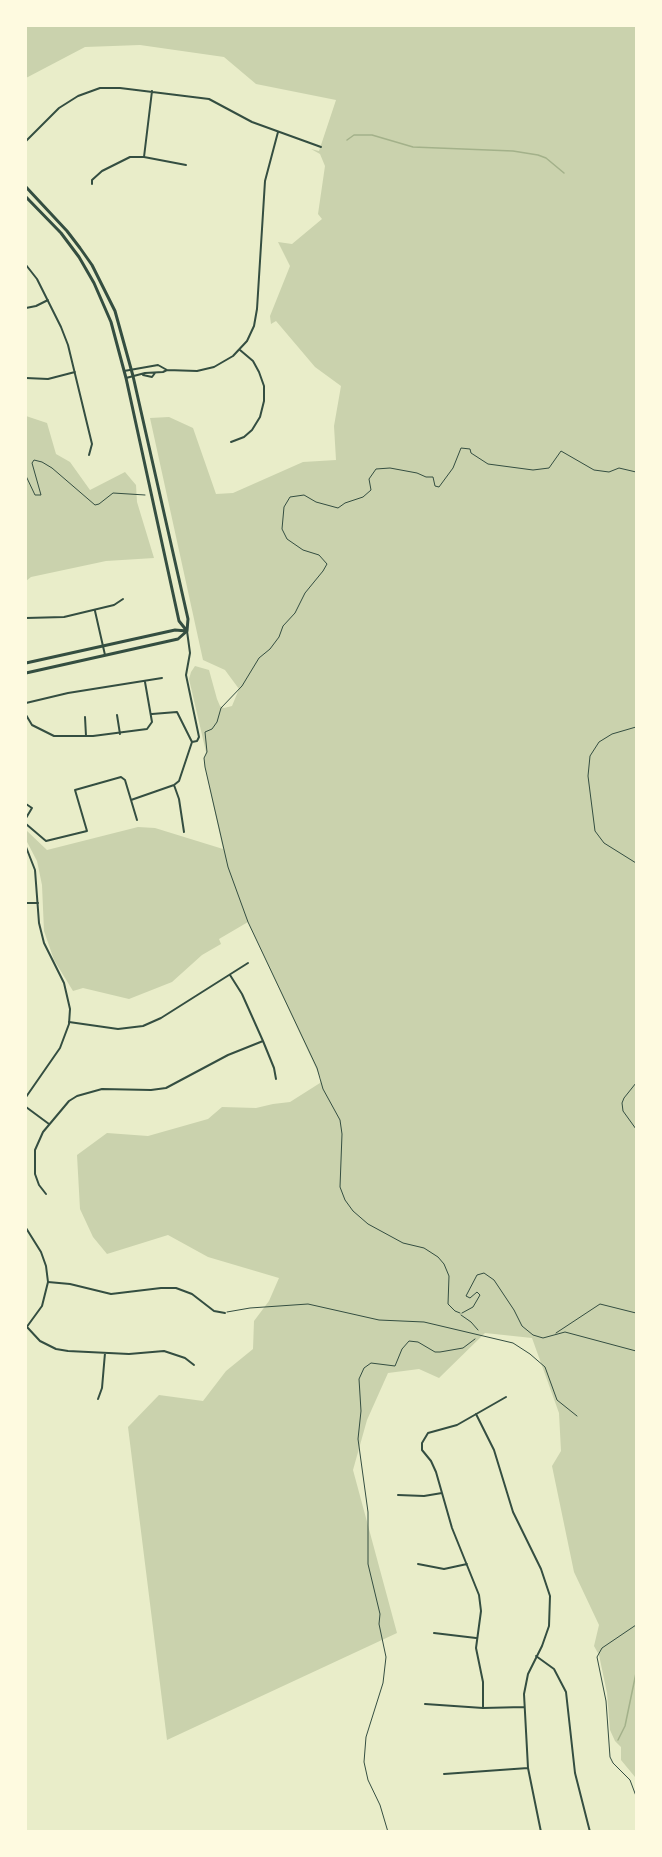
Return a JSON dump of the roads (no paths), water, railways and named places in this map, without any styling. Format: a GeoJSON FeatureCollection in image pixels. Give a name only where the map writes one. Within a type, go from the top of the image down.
{"type":"FeatureCollection","features":[{"type":"Feature","properties":{"kind":"main road"},"geometry":{"type":"LineString","coordinates":[[26,187],[67,231],[92,265],[115,311],[133,376],[188,619],[187,631],[178,639],[26,673]]}},
{"type":"Feature","properties":{"kind":"main road"},"geometry":{"type":"LineString","coordinates":[[26,197],[70,245],[94,283],[111,322],[126,378],[179,621],[187,631]]}},
{"type":"Feature","properties":{"kind":"main road"},"geometry":{"type":"LineString","coordinates":[[26,663],[175,630],[187,631]]}},
{"type":"Feature","properties":{"kind":"street"},"geometry":{"type":"LineString","coordinates":[[26,141],[59,108],[92,90],[109,87],[209,99],[252,122],[321,147]]}},
{"type":"Feature","properties":{"kind":"street"},"geometry":{"type":"LineString","coordinates":[[144,157],[152,91]]}},
{"type":"Feature","properties":{"kind":"street"},"geometry":{"type":"LineString","coordinates":[[126,378],[167,370],[197,370],[214,367],[240,350],[251,334],[256,317],[265,181],[278,132]]}},
{"type":"Feature","properties":{"kind":"street"},"geometry":{"type":"LineString","coordinates":[[92,184],[92,180],[102,171],[129,157],[144,157],[186,165]]}},
{"type":"Feature","properties":{"kind":"street"},"geometry":{"type":"LineString","coordinates":[[26,265],[37,279],[62,327],[92,444],[89,455]]}},
{"type":"Feature","properties":{"kind":"street"},"geometry":{"type":"LineString","coordinates":[[26,308],[48,300]]}},
{"type":"Feature","properties":{"kind":"street"},"geometry":{"type":"LineString","coordinates":[[231,442],[244,437],[252,430],[260,417],[264,401],[264,386],[260,372],[240,350]]}},
{"type":"Feature","properties":{"kind":"street"},"geometry":{"type":"LineString","coordinates":[[124,370],[158,365],[167,370]]}},
{"type":"Feature","properties":{"kind":"street"},"geometry":{"type":"LineString","coordinates":[[154,366],[154,373]]}},
{"type":"Feature","properties":{"kind":"street"},"geometry":{"type":"LineString","coordinates":[[26,378],[48,379],[75,372]]}},
{"type":"Feature","properties":{"kind":"street"},"geometry":{"type":"LineString","coordinates":[[26,618],[58,618],[95,611],[114,605],[123,598]]}},
{"type":"Feature","properties":{"kind":"street"},"geometry":{"type":"LineString","coordinates":[[95,611],[105,655]]}},
{"type":"Feature","properties":{"kind":"street"},"geometry":{"type":"LineString","coordinates":[[187,631],[190,653],[186,675],[199,737],[197,741],[192,742]]}},
{"type":"Feature","properties":{"kind":"street"},"geometry":{"type":"LineString","coordinates":[[26,703],[68,693],[162,678]]}},
{"type":"Feature","properties":{"kind":"street"},"geometry":{"type":"LineString","coordinates":[[26,715],[32,725],[54,736],[120,734],[147,729],[152,722],[145,682]]}},
{"type":"Feature","properties":{"kind":"street"},"geometry":{"type":"LineString","coordinates":[[131,800],[179,780],[192,742],[177,712],[151,714]]}},
{"type":"Feature","properties":{"kind":"street"},"geometry":{"type":"LineString","coordinates":[[117,715],[120,734]]}},
{"type":"Feature","properties":{"kind":"street"},"geometry":{"type":"LineString","coordinates":[[85,717],[86,736]]}},
{"type":"Feature","properties":{"kind":"street"},"geometry":{"type":"LineString","coordinates":[[26,824],[46,841],[87,831],[75,790],[119,777],[125,780],[137,820]]}},
{"type":"Feature","properties":{"kind":"street"},"geometry":{"type":"LineString","coordinates":[[174,784],[180,799],[184,832]]}},
{"type":"Feature","properties":{"kind":"street"},"geometry":{"type":"LineString","coordinates":[[26,804],[32,808],[26,818]]}},
{"type":"Feature","properties":{"kind":"street"},"geometry":{"type":"LineString","coordinates":[[26,847],[35,870],[39,924],[44,943],[68,994],[70,1009],[69,1022],[60,1048],[26,1097]]}},
{"type":"Feature","properties":{"kind":"street"},"geometry":{"type":"LineString","coordinates":[[26,903],[38,903]]}},
{"type":"Feature","properties":{"kind":"street"},"geometry":{"type":"LineString","coordinates":[[69,1022],[118,1029],[143,1026],[160,1018],[248,963]]}},
{"type":"Feature","properties":{"kind":"street"},"geometry":{"type":"LineString","coordinates":[[230,975],[242,994],[263,1041],[276,1079]]}},
{"type":"Feature","properties":{"kind":"street"},"geometry":{"type":"LineString","coordinates":[[46,1194],[39,1185],[33,1159],[38,1141],[69,1101],[85,1092],[102,1089],[166,1088],[228,1054],[263,1041]]}},
{"type":"Feature","properties":{"kind":"street"},"geometry":{"type":"LineString","coordinates":[[26,1107],[49,1124]]}},
{"type":"Feature","properties":{"kind":"street"},"geometry":{"type":"LineString","coordinates":[[26,1228],[44,1258],[48,1282],[42,1306],[26,1327],[40,1341],[56,1349],[105,1353],[164,1351],[185,1358],[194,1365]]}},
{"type":"Feature","properties":{"kind":"street"},"geometry":{"type":"LineString","coordinates":[[48,1282],[70,1284],[111,1294],[176,1288],[192,1294],[214,1311],[225,1312]]}},
{"type":"Feature","properties":{"kind":"street"},"geometry":{"type":"LineString","coordinates":[[98,1399],[102,1388],[105,1353]]}},
{"type":"Feature","properties":{"kind":"street"},"geometry":{"type":"LineString","coordinates":[[483,1708],[483,1682],[477,1656],[481,1603],[452,1528],[434,1466],[422,1450],[422,1443],[425,1436],[450,1429],[506,1397]]}},
{"type":"Feature","properties":{"kind":"street"},"geometry":{"type":"LineString","coordinates":[[476,1414],[494,1450],[513,1512],[541,1569],[548,1587],[551,1605],[546,1636],[525,1684],[524,1707],[528,1768],[541,1832]]}},
{"type":"Feature","properties":{"kind":"street"},"geometry":{"type":"LineString","coordinates":[[398,1495],[424,1496],[442,1493]]}},
{"type":"Feature","properties":{"kind":"street"},"geometry":{"type":"LineString","coordinates":[[418,1564],[444,1569],[467,1564]]}},
{"type":"Feature","properties":{"kind":"street"},"geometry":{"type":"LineString","coordinates":[[434,1633],[477,1638]]}},
{"type":"Feature","properties":{"kind":"street"},"geometry":{"type":"LineString","coordinates":[[536,1656],[554,1670],[566,1692],[575,1773],[590,1832]]}},
{"type":"Feature","properties":{"kind":"street"},"geometry":{"type":"LineString","coordinates":[[425,1704],[483,1708],[524,1707]]}},
{"type":"Feature","properties":{"kind":"street"},"geometry":{"type":"LineString","coordinates":[[444,1774],[528,1768]]}},
{"type":"Feature","properties":{"kind":"lane"},"geometry":{"type":"LineString","coordinates":[[225,1312],[242,1308],[308,1304],[379,1320],[424,1322],[513,1343],[542,1363],[548,1372],[557,1400],[564,1408],[578,1416]]}},
{"type":"Feature","properties":{"kind":"lane"},"geometry":{"type":"LineString","coordinates":[[636,1625],[602,1648],[597,1657],[606,1701],[610,1757],[630,1780],[636,1796]]}},
{"type":"Feature","properties":{"kind":"waterway"},"geometry":{"type":"LineString","coordinates":[[347,140],[354,135],[372,135],[413,147],[513,151],[546,158],[564,173]]}},
{"type":"Feature","properties":{"kind":"waterway"},"geometry":{"type":"LineString","coordinates":[[618,1740],[625,1726],[636,1673]]}}]}
